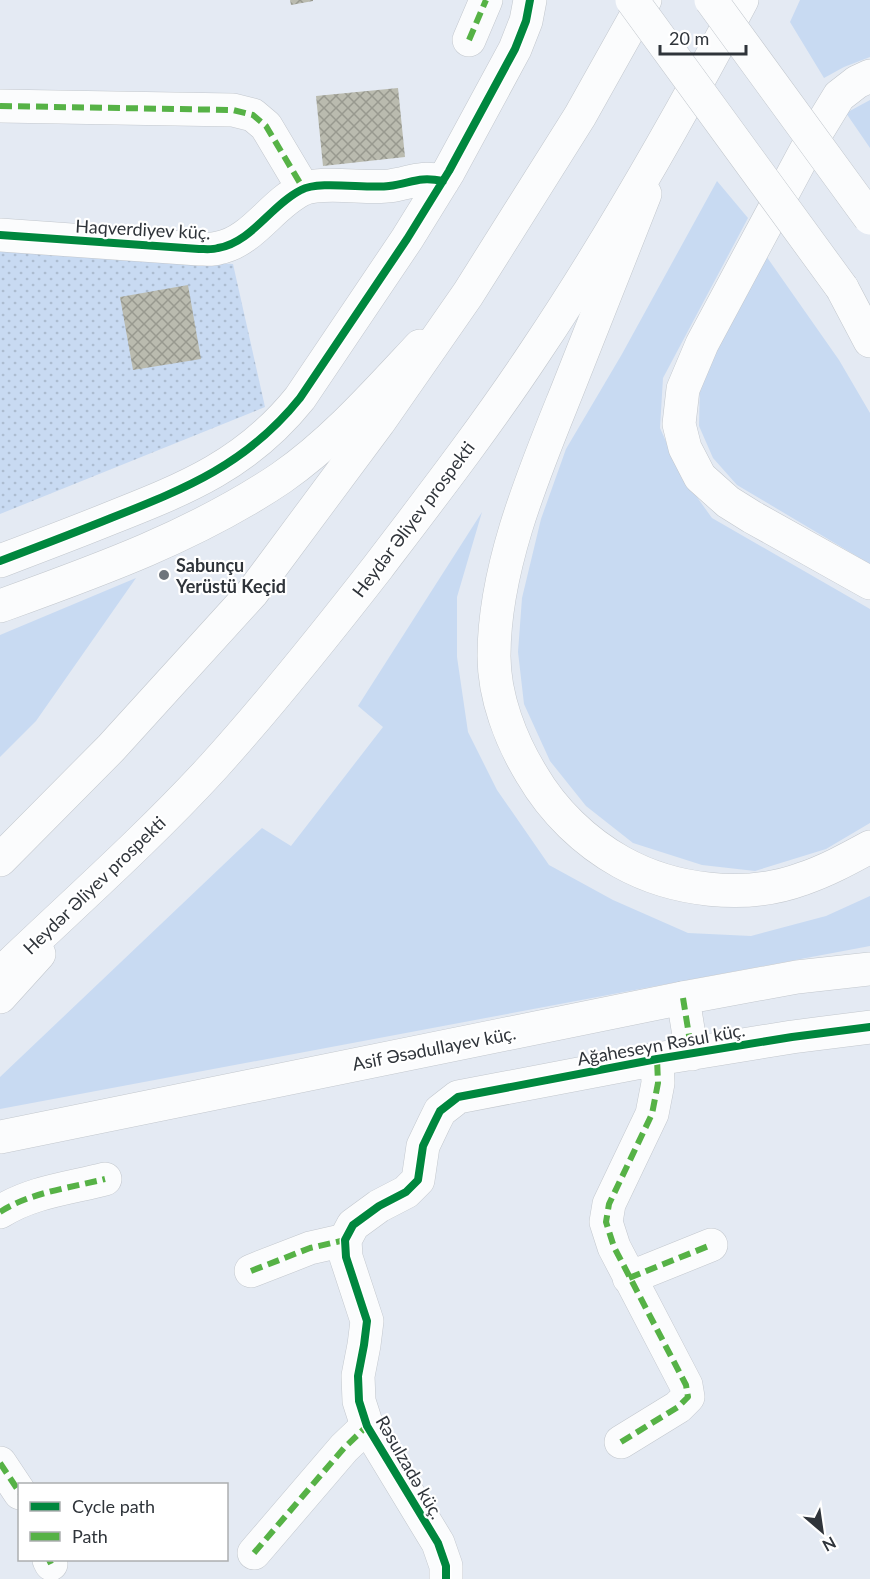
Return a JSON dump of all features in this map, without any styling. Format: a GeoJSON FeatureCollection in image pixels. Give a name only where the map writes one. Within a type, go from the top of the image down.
{"type":"FeatureCollection","features":[{"type":"Feature","properties":{"kind":"main road"},"geometry":{"type":"LineString","coordinates":[[469,40],[486,0]]}},
{"type":"Feature","properties":{"kind":"main road"},"geometry":{"type":"LineString","coordinates":[[0,561],[158,500],[205,479],[243,454],[285,417],[407,239],[443,181],[515,49],[526,21],[530,0]]}},
{"type":"Feature","properties":{"kind":"main road"},"geometry":{"type":"LineString","coordinates":[[632,0],[842,288],[870,331]]}},
{"type":"Feature","properties":{"kind":"main road"},"geometry":{"type":"LineString","coordinates":[[0,860],[127,732],[252,593],[379,422],[468,294],[580,116],[645,0]]}},
{"type":"Feature","properties":{"kind":"main road"},"geometry":{"type":"LineString","coordinates":[[711,0],[870,218]]}},
{"type":"Feature","properties":{"kind":"main road","name":"Heydər Əliyev prospekti"},"geometry":{"type":"LineString","coordinates":[[0,974],[182,800],[311,653],[445,480],[536,351],[670,131],[742,0]]}},
{"type":"Feature","properties":{"kind":"main road"},"geometry":{"type":"LineString","coordinates":[[870,76],[857,82],[839,96],[806,150],[702,344],[683,389],[679,424],[686,448],[700,477],[728,502],[870,583]]}},
{"type":"Feature","properties":{"kind":"main road"},"geometry":{"type":"LineString","coordinates":[[0,106],[232,110],[253,115],[266,126],[303,189]]}},
{"type":"Feature","properties":{"kind":"main road"},"geometry":{"type":"LineString","coordinates":[[670,131],[536,468],[517,524],[498,599],[494,658],[502,710],[518,751],[540,790],[571,825],[602,851],[635,870],[675,883],[716,889],[756,890],[799,880],[836,866],[870,847]]}},
{"type":"Feature","properties":{"kind":"main road","name":"Haqverdiyev küç."},"geometry":{"type":"LineString","coordinates":[[0,235],[199,249],[219,248],[241,238],[284,201],[303,189],[322,186],[386,186],[419,178],[443,181]]}},
{"type":"Feature","properties":{"kind":"main road"},"geometry":{"type":"LineString","coordinates":[[842,288],[870,341]]}},
{"type":"Feature","properties":{"kind":"main road"},"geometry":{"type":"LineString","coordinates":[[0,606],[165,543],[282,477],[318,448],[357,411],[468,294]]}},
{"type":"Feature","properties":{"kind":"main road"},"geometry":{"type":"LineString","coordinates":[[0,997],[182,800]]}},
{"type":"Feature","properties":{"kind":"main road","name":"Asif Əsədullayev küç."},"geometry":{"type":"LineString","coordinates":[[0,1137],[683,998],[797,977],[870,969]]}},
{"type":"Feature","properties":{"kind":"main road"},"geometry":{"type":"LineString","coordinates":[[683,998],[692,1054]]}},
{"type":"Feature","properties":{"kind":"main road","name":"Ağaheseyn Rəsul küç."},"geometry":{"type":"LineString","coordinates":[[345,1240],[352,1225],[379,1206],[405,1192],[418,1180],[423,1146],[434,1123],[440,1111],[458,1097],[657,1059],[870,1027]]}},
{"type":"Feature","properties":{"kind":"main road"},"geometry":{"type":"LineString","coordinates":[[621,1442],[678,1407],[688,1397],[686,1385],[614,1247],[606,1222],[609,1203],[652,1114],[658,1083],[657,1059]]}},
{"type":"Feature","properties":{"kind":"main road"},"geometry":{"type":"LineString","coordinates":[[0,1212],[30,1197],[105,1179]]}},
{"type":"Feature","properties":{"kind":"main road"},"geometry":{"type":"LineString","coordinates":[[251,1271],[310,1248],[345,1240]]}},
{"type":"Feature","properties":{"kind":"main road","name":"Rəsulzadə küç."},"geometry":{"type":"LineString","coordinates":[[345,1240],[346,1257],[367,1321],[358,1376],[359,1401],[367,1426],[438,1543],[446,1566],[446,1579]]}},
{"type":"Feature","properties":{"kind":"main road"},"geometry":{"type":"LineString","coordinates":[[629,1278],[711,1245]]}},
{"type":"Feature","properties":{"kind":"main road"},"geometry":{"type":"LineString","coordinates":[[254,1553],[344,1448],[367,1426]]}},
{"type":"Feature","properties":{"kind":"main road"},"geometry":{"type":"LineString","coordinates":[[0,1463],[18,1490]]}},
{"type":"Feature","properties":{"kind":"shaded area"},"geometry":{"type":"Polygon","coordinates":[[[800,0],[870,0],[870,57],[824,78],[790,22],[800,0]]]}},
{"type":"Feature","properties":{"kind":"shaded area"},"geometry":{"type":"Polygon","coordinates":[[[870,100],[870,148],[846,113],[870,100]]]}},
{"type":"Feature","properties":{"kind":"shaded area"},"geometry":{"type":"Polygon","coordinates":[[[717,181],[748,218],[663,378],[660,428],[681,475],[712,518],[870,609],[870,823],[826,849],[755,871],[702,865],[633,843],[586,806],[550,761],[524,704],[518,652],[522,598],[541,519],[566,449],[622,354],[717,181]]]}},
{"type":"Feature","properties":{"kind":"shaded area"},"geometry":{"type":"Polygon","coordinates":[[[0,251],[233,264],[265,407],[0,514],[0,251]]]}},
{"type":"Feature","properties":{"kind":"shaded area"},"geometry":{"type":"Polygon","coordinates":[[[764,253],[839,360],[870,413],[870,564],[737,485],[713,458],[699,426],[700,383],[764,253]]]}},
{"type":"Feature","properties":{"kind":"shaded area"},"geometry":{"type":"Polygon","coordinates":[[[482,512],[457,597],[457,657],[468,732],[497,790],[549,865],[613,900],[688,933],[751,936],[826,916],[870,896],[870,946],[0,1109],[0,1077],[262,828],[291,846],[383,727],[358,706],[482,512]]]}},
{"type":"Feature","properties":{"kind":"shaded area"},"geometry":{"type":"Polygon","coordinates":[[[136,578],[36,721],[0,757],[0,635],[136,578]]]}},
{"type":"Feature","properties":{"kind":"building"},"geometry":{"type":"Polygon","coordinates":[[[290,0],[313,0],[313,1],[291,5],[290,0]]]}},
{"type":"Feature","properties":{"kind":"building"},"geometry":{"type":"Polygon","coordinates":[[[398,88],[405,157],[323,166],[316,96],[398,88]]]}},
{"type":"Feature","properties":{"kind":"building"},"geometry":{"type":"Polygon","coordinates":[[[188,285],[201,359],[133,370],[120,297],[188,285]]]}},
{"type":"Feature","properties":{"kind":"marked path"},"geometry":{"type":"LineString","coordinates":[[469,40],[486,0]]}},
{"type":"Feature","properties":{"kind":"marked path"},"geometry":{"type":"LineString","coordinates":[[0,106],[233,110],[253,115],[266,126],[303,188]]}},
{"type":"Feature","properties":{"kind":"marked path"},"geometry":{"type":"LineString","coordinates":[[683,998],[692,1054]]}},
{"type":"Feature","properties":{"kind":"marked path"},"geometry":{"type":"LineString","coordinates":[[621,1442],[678,1407],[688,1397],[686,1385],[614,1247],[606,1222],[609,1204],[652,1114],[658,1083],[657,1059]]}},
{"type":"Feature","properties":{"kind":"marked path"},"geometry":{"type":"LineString","coordinates":[[0,1212],[38,1195],[105,1179]]}},
{"type":"Feature","properties":{"kind":"marked path"},"geometry":{"type":"LineString","coordinates":[[251,1271],[310,1248],[345,1240]]}},
{"type":"Feature","properties":{"kind":"marked path"},"geometry":{"type":"LineString","coordinates":[[629,1278],[711,1245]]}},
{"type":"Feature","properties":{"kind":"marked path"},"geometry":{"type":"LineString","coordinates":[[254,1553],[344,1448],[367,1426]]}},
{"type":"Feature","properties":{"kind":"marked path"},"geometry":{"type":"LineString","coordinates":[[0,1463],[18,1490]]}},
{"type":"Feature","properties":{"kind":"cycle path"},"geometry":{"type":"LineString","coordinates":[[0,561],[139,507],[190,484],[237,457],[280,421],[300,398],[407,239],[449,171],[515,49],[526,21],[530,0]]}},
{"type":"Feature","properties":{"kind":"cycle path"},"geometry":{"type":"LineString","coordinates":[[0,235],[213,249],[241,239],[290,197],[309,187],[331,185],[379,187],[421,180],[443,181]]}},
{"type":"Feature","properties":{"kind":"cycle path"},"geometry":{"type":"LineString","coordinates":[[446,1579],[446,1566],[438,1543],[367,1426],[359,1401],[358,1376],[367,1321],[346,1257],[345,1240],[353,1225],[379,1206],[406,1192],[418,1180],[423,1146],[440,1111],[458,1097],[657,1059],[870,1027]]}},
{"type":"Feature","properties":{"kind":"place","name":"Sabunçu Yerüstü Keçid"},"geometry":{"type":"Point","coordinates":[164,575]}}]}
